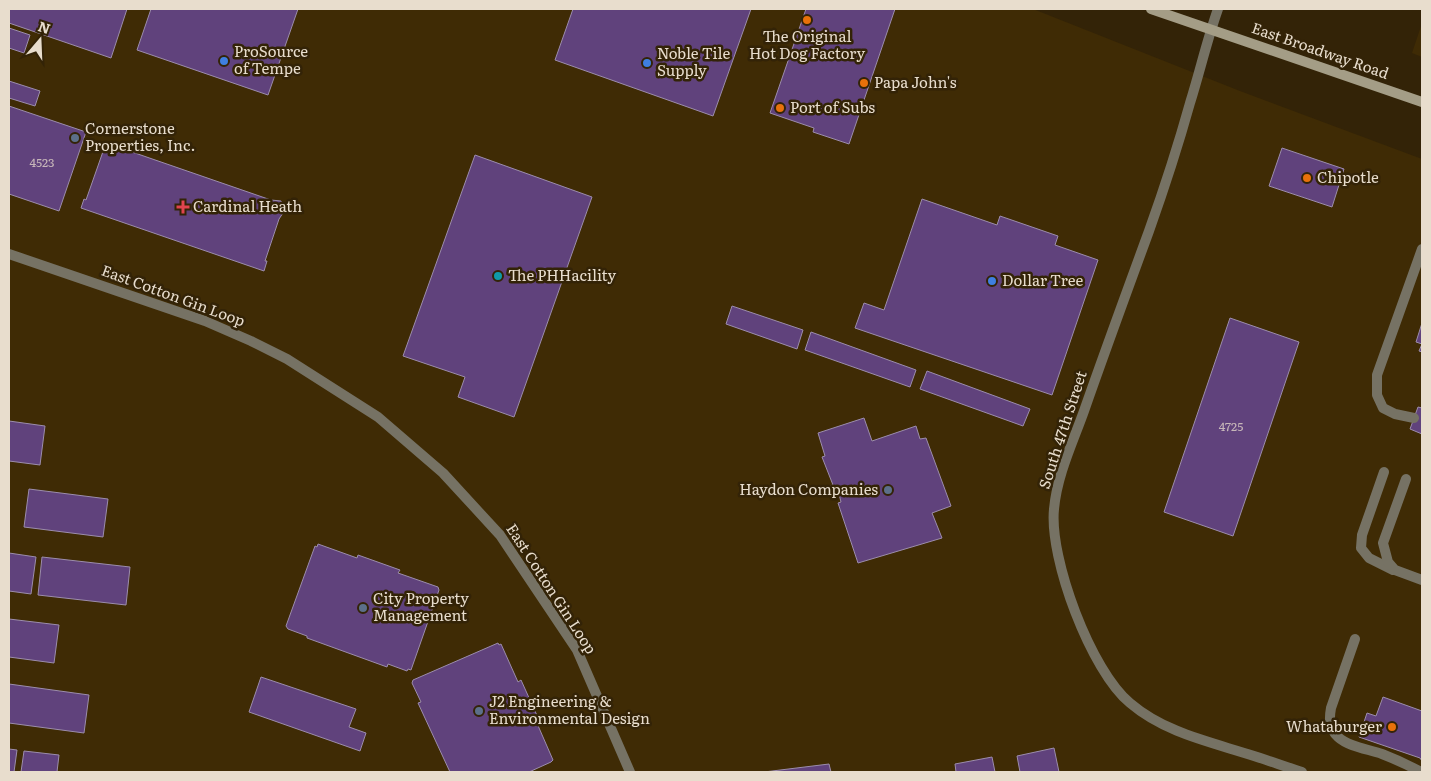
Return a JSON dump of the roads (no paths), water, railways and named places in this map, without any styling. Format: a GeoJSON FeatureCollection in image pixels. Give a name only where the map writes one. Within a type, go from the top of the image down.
{"type":"FeatureCollection","features":[{"type":"Feature","properties":{"kind":"main road","name":"East Broadway Road"},"geometry":{"type":"LineString","coordinates":[[1151,9],[1422,102]]}},
{"type":"Feature","properties":{"kind":"street","name":"South 47th Street"},"geometry":{"type":"LineString","coordinates":[[1218,9],[1210,29],[1191,101],[1149,232],[1065,464],[1054,507],[1054,535],[1077,617],[1091,648],[1112,686],[1131,704],[1167,727],[1302,772]]}},
{"type":"Feature","properties":{"kind":"street"},"geometry":{"type":"LineString","coordinates":[[1414,418],[1396,414],[1383,408],[1377,395],[1377,375],[1422,249]]}},
{"type":"Feature","properties":{"kind":"street","name":"East Cotton Gin Loop"},"geometry":{"type":"LineString","coordinates":[[9,254],[205,321],[251,341],[287,359],[378,417],[443,473],[500,535],[577,650],[630,772]]}},
{"type":"Feature","properties":{"kind":"street"},"geometry":{"type":"LineString","coordinates":[[1384,472],[1362,536],[1361,548],[1369,558],[1422,580]]}},
{"type":"Feature","properties":{"kind":"street"},"geometry":{"type":"LineString","coordinates":[[1395,570],[1388,562],[1383,543],[1406,480]]}},
{"type":"Feature","properties":{"kind":"street"},"geometry":{"type":"LineString","coordinates":[[1355,639],[1331,708],[1329,717],[1331,728],[1338,737],[1348,743],[1396,760],[1421,772]]}},
{"type":"Feature","properties":{"kind":"place","name":"The Original Hot Dog Factory"},"geometry":{"type":"Point","coordinates":[807,20]}},
{"type":"Feature","properties":{"kind":"place","name":"ProSource of Tempe"},"geometry":{"type":"Point","coordinates":[224,61]}},
{"type":"Feature","properties":{"kind":"place","name":"Noble Tile Supply"},"geometry":{"type":"Point","coordinates":[647,63]}},
{"type":"Feature","properties":{"kind":"place","name":"Papa John's"},"geometry":{"type":"Point","coordinates":[864,83]}},
{"type":"Feature","properties":{"kind":"place","name":"Port of Subs"},"geometry":{"type":"Point","coordinates":[780,108]}},
{"type":"Feature","properties":{"kind":"place","name":"Cornerstone Properties, Inc."},"geometry":{"type":"Point","coordinates":[75,138]}},
{"type":"Feature","properties":{"kind":"place","name":"Chipotle"},"geometry":{"type":"Point","coordinates":[1307,178]}},
{"type":"Feature","properties":{"kind":"place","name":"Cardinal Heath"},"geometry":{"type":"Point","coordinates":[183,207]}},
{"type":"Feature","properties":{"kind":"place","name":"The PHHacility"},"geometry":{"type":"Point","coordinates":[498,276]}},
{"type":"Feature","properties":{"kind":"place","name":"Dollar Tree"},"geometry":{"type":"Point","coordinates":[992,281]}},
{"type":"Feature","properties":{"kind":"place","name":"Haydon Companies"},"geometry":{"type":"Point","coordinates":[888,490]}},
{"type":"Feature","properties":{"kind":"place","name":"City Property Management"},"geometry":{"type":"Point","coordinates":[363,608]}},
{"type":"Feature","properties":{"kind":"place","name":"J2 Engineering & Environmental Design"},"geometry":{"type":"Point","coordinates":[479,711]}},
{"type":"Feature","properties":{"kind":"place","name":"Whataburger"},"geometry":{"type":"Point","coordinates":[1392,727]}}]}
